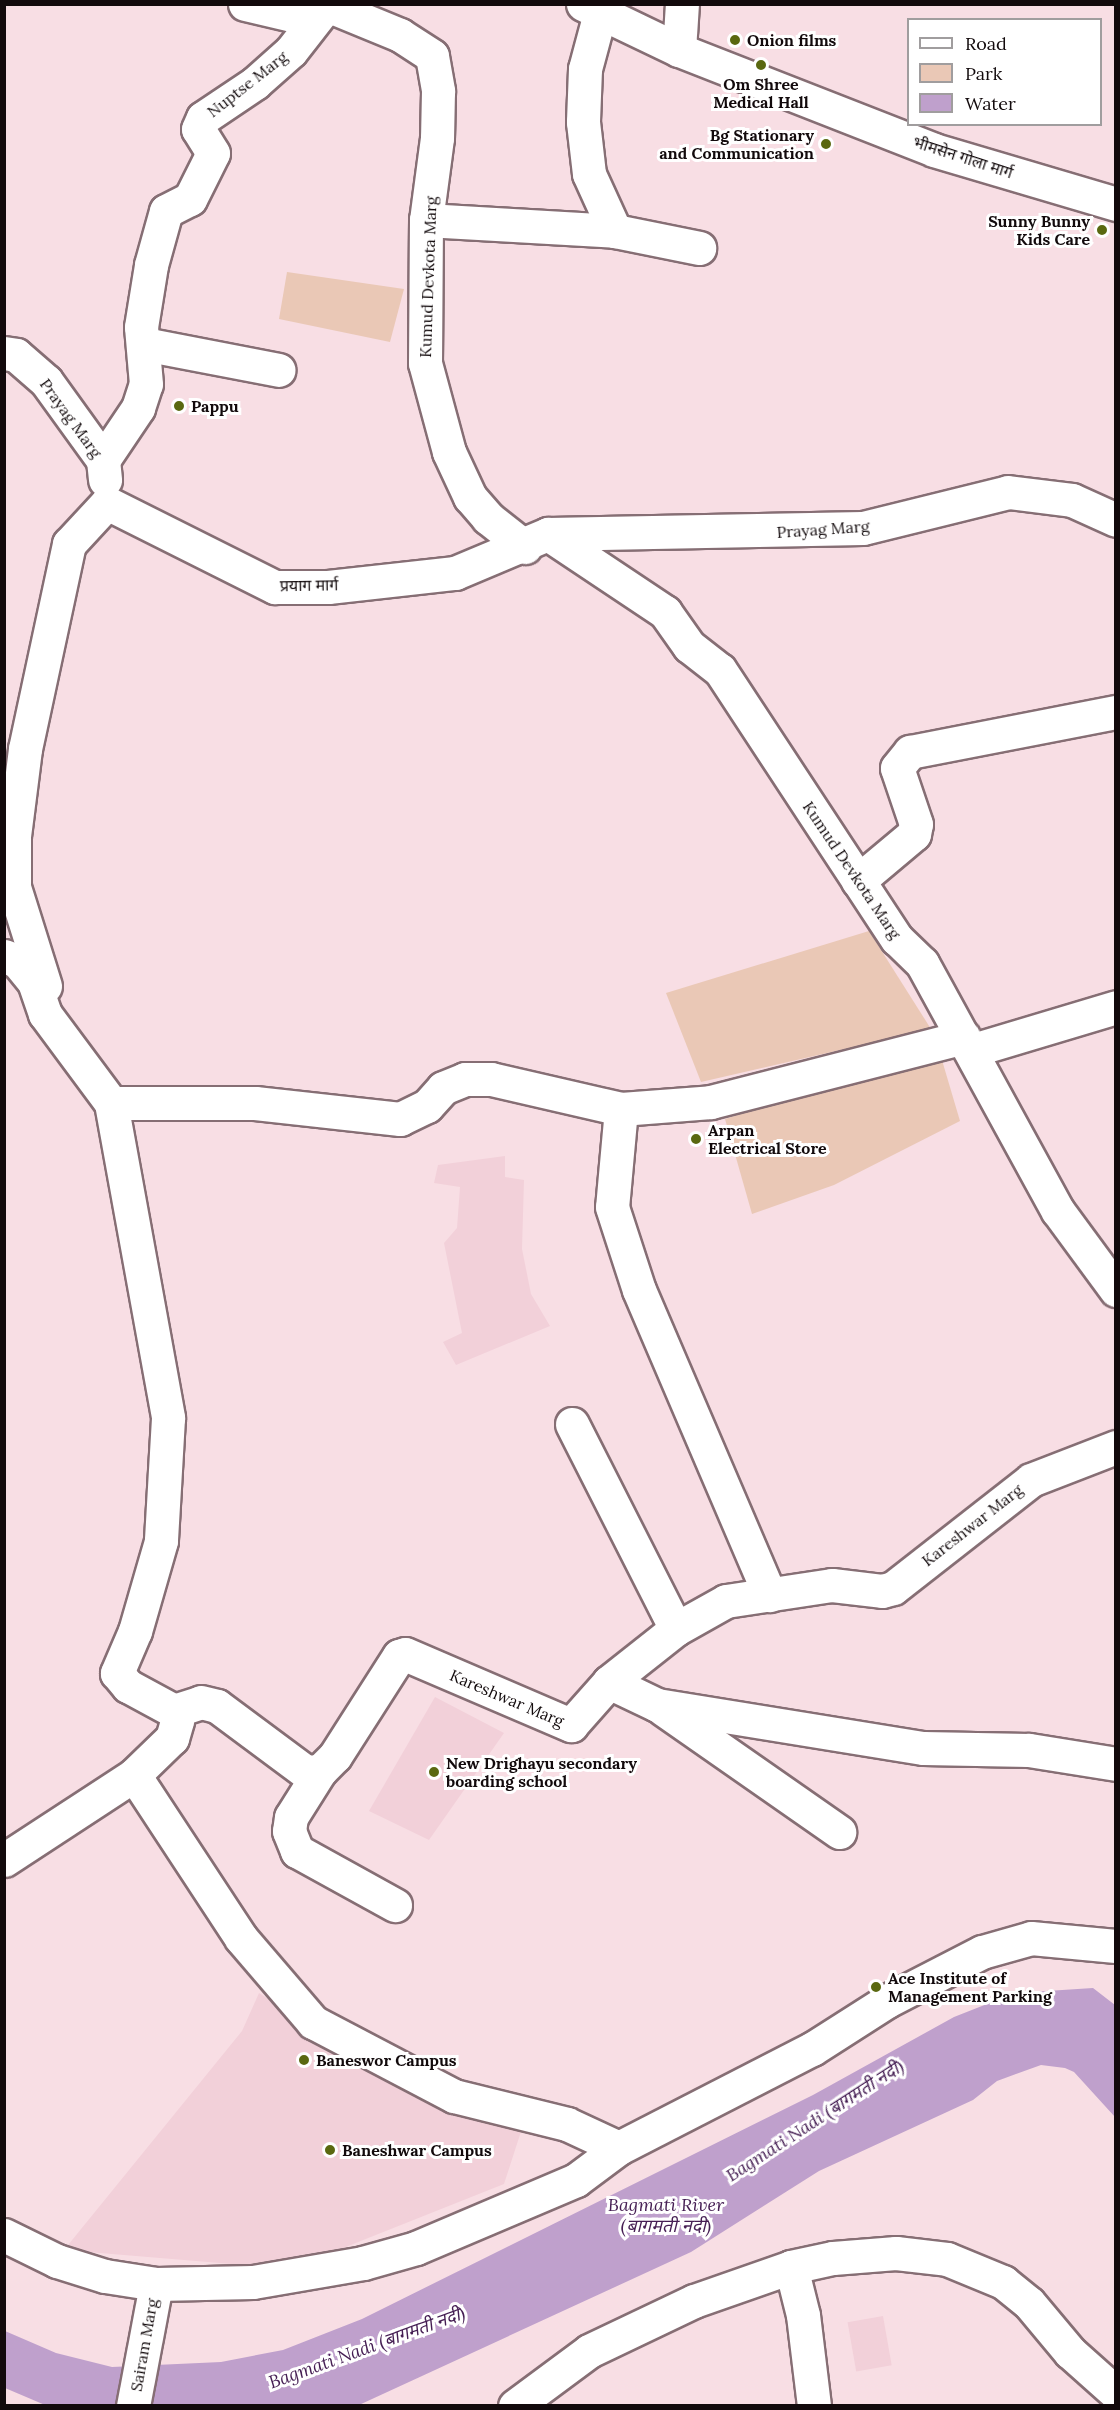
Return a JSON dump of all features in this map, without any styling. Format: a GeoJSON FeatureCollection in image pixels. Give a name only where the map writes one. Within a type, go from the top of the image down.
{"type":"FeatureCollection","features":[{"type":"Feature","properties":{"kind":"street"},"geometry":{"type":"LineString","coordinates":[[244,4],[292,15],[327,5]]}},
{"type":"Feature","properties":{"kind":"street"},"geometry":{"type":"LineString","coordinates":[[680,50],[682,4]]}},
{"type":"Feature","properties":{"kind":"street","name":"Kumud Devkota Marg"},"geometry":{"type":"LineString","coordinates":[[327,5],[400,35],[432,56],[438,91],[436,138],[426,220],[425,363],[449,452],[470,497],[488,518],[537,540],[665,612],[689,646],[720,670],[897,939],[922,963],[969,1044],[1058,1211],[1116,1290]]}},
{"type":"Feature","properties":{"kind":"street","name":"Nuptse Marg"},"geometry":{"type":"LineString","coordinates":[[102,460],[138,408],[146,384],[141,327],[151,265],[166,211],[190,199],[213,153],[198,129],[203,118],[255,83],[291,51],[327,5]]}},
{"type":"Feature","properties":{"kind":"street"},"geometry":{"type":"LineString","coordinates":[[592,9],[585,69],[583,122],[589,174],[615,231]]}},
{"type":"Feature","properties":{"kind":"street","name":"भीमसेन गोला मार्ग"},"geometry":{"type":"LineString","coordinates":[[592,9],[680,50],[934,150],[1116,204]]}},
{"type":"Feature","properties":{"kind":"street"},"geometry":{"type":"LineString","coordinates":[[426,220],[615,231],[699,248]]}},
{"type":"Feature","properties":{"kind":"street"},"geometry":{"type":"LineString","coordinates":[[144,344],[279,370]]}},
{"type":"Feature","properties":{"kind":"street","name":"Prayag Marg"},"geometry":{"type":"LineString","coordinates":[[4,353],[16,355],[46,381],[102,460],[107,503]]}},
{"type":"Feature","properties":{"kind":"street","name":"Prayag Marg"},"geometry":{"type":"LineString","coordinates":[[537,540],[863,528],[1008,492],[1072,500],[1116,520]]}},
{"type":"Feature","properties":{"kind":"street"},"geometry":{"type":"LineString","coordinates":[[45,1014],[45,980],[14,887],[14,836],[25,749],[69,544],[107,503]]}},
{"type":"Feature","properties":{"kind":"street","name":"प्रयाग मार्ग"},"geometry":{"type":"LineString","coordinates":[[107,503],[275,587],[328,587],[455,573],[537,540]]}},
{"type":"Feature","properties":{"kind":"street"},"geometry":{"type":"LineString","coordinates":[[858,881],[914,834],[915,824],[897,768],[910,752],[1116,712]]}},
{"type":"Feature","properties":{"kind":"street"},"geometry":{"type":"LineString","coordinates":[[4,956],[17,961],[34,982],[45,1014],[111,1102],[168,1418],[161,1541],[135,1631],[117,1672],[121,1681],[174,1711],[177,1721],[172,1738],[134,1775],[4,1860]]}},
{"type":"Feature","properties":{"kind":"street"},"geometry":{"type":"LineString","coordinates":[[111,1102],[255,1103],[400,1119],[427,1106],[443,1088],[465,1079],[491,1079],[621,1109],[721,1100],[969,1044],[1116,1007]]}},
{"type":"Feature","properties":{"kind":"street"},"geometry":{"type":"LineString","coordinates":[[621,1109],[612,1207],[639,1290],[770,1595]]}},
{"type":"Feature","properties":{"kind":"street"},"geometry":{"type":"LineString","coordinates":[[572,1424],[676,1629]]}},
{"type":"Feature","properties":{"kind":"street","name":"Kareshwar Marg"},"geometry":{"type":"LineString","coordinates":[[328,1764],[364,1705],[399,1656],[405,1654],[571,1725],[609,1682],[676,1629],[726,1601],[832,1585],[882,1591],[893,1588],[1030,1480],[1116,1447]]}},
{"type":"Feature","properties":{"kind":"street"},"geometry":{"type":"LineString","coordinates":[[609,1682],[657,1706],[839,1832]]}},
{"type":"Feature","properties":{"kind":"street"},"geometry":{"type":"LineString","coordinates":[[174,1711],[201,1702],[217,1706],[306,1772],[328,1764]]}},
{"type":"Feature","properties":{"kind":"street"},"geometry":{"type":"LineString","coordinates":[[657,1706],[923,1748],[1029,1750],[1116,1764]]}},
{"type":"Feature","properties":{"kind":"street"},"geometry":{"type":"LineString","coordinates":[[328,1764],[291,1817],[290,1831],[297,1851],[395,1905]]}},
{"type":"Feature","properties":{"kind":"street"},"geometry":{"type":"LineString","coordinates":[[134,1775],[241,1938],[313,2022],[454,2096],[567,2124],[619,2148]]}},
{"type":"Feature","properties":{"kind":"street"},"geometry":{"type":"LineString","coordinates":[[4,2235],[57,2261],[105,2276],[153,2296],[313,2274],[374,2260],[416,2248],[576,2180],[619,2148],[812,2049],[887,2001],[982,1952],[1031,1938],[1116,1946]]}},
{"type":"Feature","properties":{"kind":"street"},"geometry":{"type":"LineString","coordinates":[[515,2406],[548,2394],[589,2351],[639,2325],[791,2267],[833,2258],[896,2253],[968,2265],[1017,2292],[1070,2352],[1116,2393]]}},
{"type":"Feature","properties":{"kind":"street"},"geometry":{"type":"LineString","coordinates":[[791,2267],[803,2315],[814,2406]]}},
{"type":"Feature","properties":{"kind":"street","name":"Sairam Marg"},"geometry":{"type":"LineString","coordinates":[[133,2406],[153,2296]]}},
{"type":"Feature","properties":{"kind":"shaded area"},"geometry":{"type":"Polygon","coordinates":[[[505,1156],[505,1177],[524,1180],[522,1249],[531,1294],[550,1326],[456,1365],[443,1342],[462,1333],[444,1243],[457,1228],[460,1187],[434,1183],[438,1165],[505,1156]]]}},
{"type":"Feature","properties":{"kind":"shaded area","name":"New Drighayu secondary boarding school"},"geometry":{"type":"Polygon","coordinates":[[[435,1697],[504,1733],[429,1840],[369,1811],[435,1697]]]}},
{"type":"Feature","properties":{"kind":"shaded area","name":"Baneshwar Campus"},"geometry":{"type":"Polygon","coordinates":[[[259,1993],[284,2009],[526,2116],[504,2184],[318,2258],[244,2265],[64,2250],[242,2031],[259,1993]]]}},
{"type":"Feature","properties":{"kind":"shaded area"},"geometry":{"type":"Polygon","coordinates":[[[883,2316],[892,2365],[856,2371],[848,2322],[883,2316]]]}},
{"type":"Feature","properties":{"kind":"green space"},"geometry":{"type":"Polygon","coordinates":[[[287,272],[404,289],[390,342],[279,319],[287,272]]]}},
{"type":"Feature","properties":{"kind":"green space"},"geometry":{"type":"Polygon","coordinates":[[[869,931],[931,1029],[701,1082],[666,993],[869,931]]]}},
{"type":"Feature","properties":{"kind":"green space"},"geometry":{"type":"Polygon","coordinates":[[[939,1050],[960,1121],[834,1185],[752,1214],[725,1119],[939,1050]]]}},
{"type":"Feature","properties":{"kind":"water","name":"Bagmati River (बागमती नदी)"},"geometry":{"type":"Polygon","coordinates":[[[1093,1988],[1115,2005],[1115,2117],[1074,2072],[1065,2068],[1041,2065],[997,2081],[973,2100],[819,2171],[691,2252],[359,2405],[45,2405],[5,2388],[5,2331],[56,2353],[112,2367],[221,2362],[283,2350],[362,2319],[813,2095],[954,2017],[1015,1993],[1093,1988]]]}},
{"type":"Feature","properties":{"kind":"place","name":"Onion films"},"geometry":{"type":"Point","coordinates":[735,40]}},
{"type":"Feature","properties":{"kind":"place","name":"Om Shree Medical Hall"},"geometry":{"type":"Point","coordinates":[761,65]}},
{"type":"Feature","properties":{"kind":"place","name":"Bg Stationary and Communication"},"geometry":{"type":"Point","coordinates":[826,144]}},
{"type":"Feature","properties":{"kind":"place","name":"Sunny Bunny Kids Care"},"geometry":{"type":"Point","coordinates":[1102,230]}},
{"type":"Feature","properties":{"kind":"place","name":"Pappu"},"geometry":{"type":"Point","coordinates":[179,406]}},
{"type":"Feature","properties":{"kind":"place","name":"Arpan Electrical Store"},"geometry":{"type":"Point","coordinates":[696,1139]}},
{"type":"Feature","properties":{"kind":"place","name":"New Drighayu secondary boarding school"},"geometry":{"type":"Point","coordinates":[434,1772]}},
{"type":"Feature","properties":{"kind":"place","name":"Ace Institute of Management Parking"},"geometry":{"type":"Point","coordinates":[876,1987]}},
{"type":"Feature","properties":{"kind":"place","name":"Baneswor Campus"},"geometry":{"type":"Point","coordinates":[304,2060]}},
{"type":"Feature","properties":{"kind":"place","name":"Baneshwar Campus"},"geometry":{"type":"Point","coordinates":[330,2150]}},
{"type":"Feature","properties":{"kind":"water label","name":"Bagmati Nadi (बागमती नदी)"},"geometry":{"type":"Point","coordinates":[815,2121]}},
{"type":"Feature","properties":{"kind":"water label","name":"Bagmati Nadi (बागमती नदी)"},"geometry":{"type":"Point","coordinates":[367,2348]}}]}
